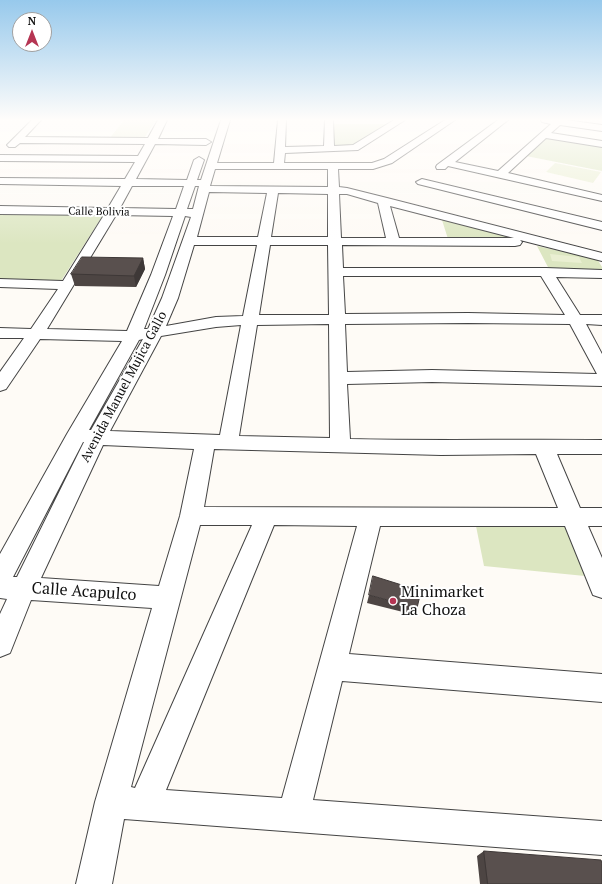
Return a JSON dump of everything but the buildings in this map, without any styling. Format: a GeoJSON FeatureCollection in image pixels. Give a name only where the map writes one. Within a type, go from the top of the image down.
{"type":"FeatureCollection","features":[{"type":"Feature","properties":{"kind":"street"},"geometry":{"type":"LineString","coordinates":[[0,385],[37,334],[130,183],[141,161]]}},
{"type":"Feature","properties":{"kind":"street","name":"Avenida Manuel Mujica Gallo"},"geometry":{"type":"LineString","coordinates":[[200,185],[203,161]]}},
{"type":"Feature","properties":{"kind":"street","name":"Avenida Manuel Mujica Gallo"},"geometry":{"type":"LineString","coordinates":[[0,644],[87,436],[133,336],[158,275],[190,213],[200,185],[213,161]]}},
{"type":"Feature","properties":{"kind":"street"},"geometry":{"type":"LineString","coordinates":[[279,161],[279,166]]}},
{"type":"Feature","properties":{"kind":"street"},"geometry":{"type":"LineString","coordinates":[[211,166],[373,166],[386,161]]}},
{"type":"Feature","properties":{"kind":"street"},"geometry":{"type":"LineString","coordinates":[[500,175],[516,161]]}},
{"type":"Feature","properties":{"kind":"street"},"geometry":{"type":"LineString","coordinates":[[600,195],[447,163],[422,182],[602,226]]}},
{"type":"Feature","properties":{"kind":"street"},"geometry":{"type":"LineString","coordinates":[[333,167],[335,272],[340,378],[340,446]]}},
{"type":"Feature","properties":{"kind":"street"},"geometry":{"type":"LineString","coordinates":[[0,181],[200,185],[273,190],[347,191],[602,257]]}},
{"type":"Feature","properties":{"kind":"street"},"geometry":{"type":"LineString","coordinates":[[6,210],[25,196],[37,182]]}},
{"type":"Feature","properties":{"kind":"street"},"geometry":{"type":"LineString","coordinates":[[94,884],[112,802],[191,516],[217,443],[249,320],[265,241],[273,190]]}},
{"type":"Feature","properties":{"kind":"street"},"geometry":{"type":"LineString","coordinates":[[383,200],[394,242]]}},
{"type":"Feature","properties":{"kind":"street","name":"Calle Bolivia"},"geometry":{"type":"LineString","coordinates":[[6,210],[190,213]]}},
{"type":"Feature","properties":{"kind":"street","name":"Avenida Manuel Mujica Gallo"},"geometry":{"type":"LineString","coordinates":[[0,577],[87,436],[154,334],[170,298],[189,240],[190,213]]}},
{"type":"Feature","properties":{"kind":"street"},"geometry":{"type":"LineString","coordinates":[[189,240],[541,242]]}},
{"type":"Feature","properties":{"kind":"street"},"geometry":{"type":"LineString","coordinates":[[335,272],[546,272],[602,274]]}},
{"type":"Feature","properties":{"kind":"street"},"geometry":{"type":"LineString","coordinates":[[546,272],[575,320],[602,370]]}},
{"type":"Feature","properties":{"kind":"street"},"geometry":{"type":"LineString","coordinates":[[0,283],[67,285]]}},
{"type":"Feature","properties":{"kind":"street"},"geometry":{"type":"LineString","coordinates":[[0,333],[133,336],[154,334],[216,322],[249,320],[468,318],[602,320]]}},
{"type":"Feature","properties":{"kind":"street"},"geometry":{"type":"LineString","coordinates":[[340,378],[432,376],[602,380]]}},
{"type":"Feature","properties":{"kind":"street"},"geometry":{"type":"LineString","coordinates":[[87,436],[217,443],[340,446],[444,448],[543,446],[602,447]]}},
{"type":"Feature","properties":{"kind":"street"},"geometry":{"type":"LineString","coordinates":[[543,446],[602,588]]}},
{"type":"Feature","properties":{"kind":"street"},"geometry":{"type":"LineString","coordinates":[[191,516],[602,517]]}},
{"type":"Feature","properties":{"kind":"street"},"geometry":{"type":"LineString","coordinates":[[144,804],[267,516]]}},
{"type":"Feature","properties":{"kind":"street"},"geometry":{"type":"LineString","coordinates":[[293,816],[371,516]]}},
{"type":"Feature","properties":{"kind":"street","name":"Calle Acapulco"},"geometry":{"type":"LineString","coordinates":[[0,587],[169,598]]}},
{"type":"Feature","properties":{"kind":"street"},"geometry":{"type":"LineString","coordinates":[[332,666],[602,688]]}},
{"type":"Feature","properties":{"kind":"street"},"geometry":{"type":"LineString","coordinates":[[112,802],[602,838]]}},
{"type":"Feature","properties":{"kind":"green space"},"geometry":{"type":"Polygon","coordinates":[[[553,161],[602,161],[602,171],[553,161]]]}},
{"type":"Feature","properties":{"kind":"green space"},"geometry":{"type":"Polygon","coordinates":[[[555,163],[601,172],[593,183],[546,172],[555,163]]]}},
{"type":"Feature","properties":{"kind":"green space"},"geometry":{"type":"Polygon","coordinates":[[[0,213],[103,215],[61,281],[0,279],[0,213]]]}},
{"type":"Feature","properties":{"kind":"green space"},"geometry":{"type":"Polygon","coordinates":[[[434,215],[520,240],[448,239],[442,220],[434,215]]]}},
{"type":"Feature","properties":{"kind":"green space"},"geometry":{"type":"Polygon","coordinates":[[[537,246],[597,259],[602,267],[602,271],[549,269],[537,246]]]}},
{"type":"Feature","properties":{"kind":"green space"},"geometry":{"type":"Polygon","coordinates":[[[550,254],[579,257],[582,263],[552,261],[550,254]]]}},
{"type":"Feature","properties":{"kind":"green space"},"geometry":{"type":"Polygon","coordinates":[[[475,521],[567,522],[585,576],[484,566],[475,521]]]}},
{"type":"Feature","properties":{"kind":"place","name":"Minimarket La Choza"},"geometry":{"type":"Point","coordinates":[393,601]}}]}
